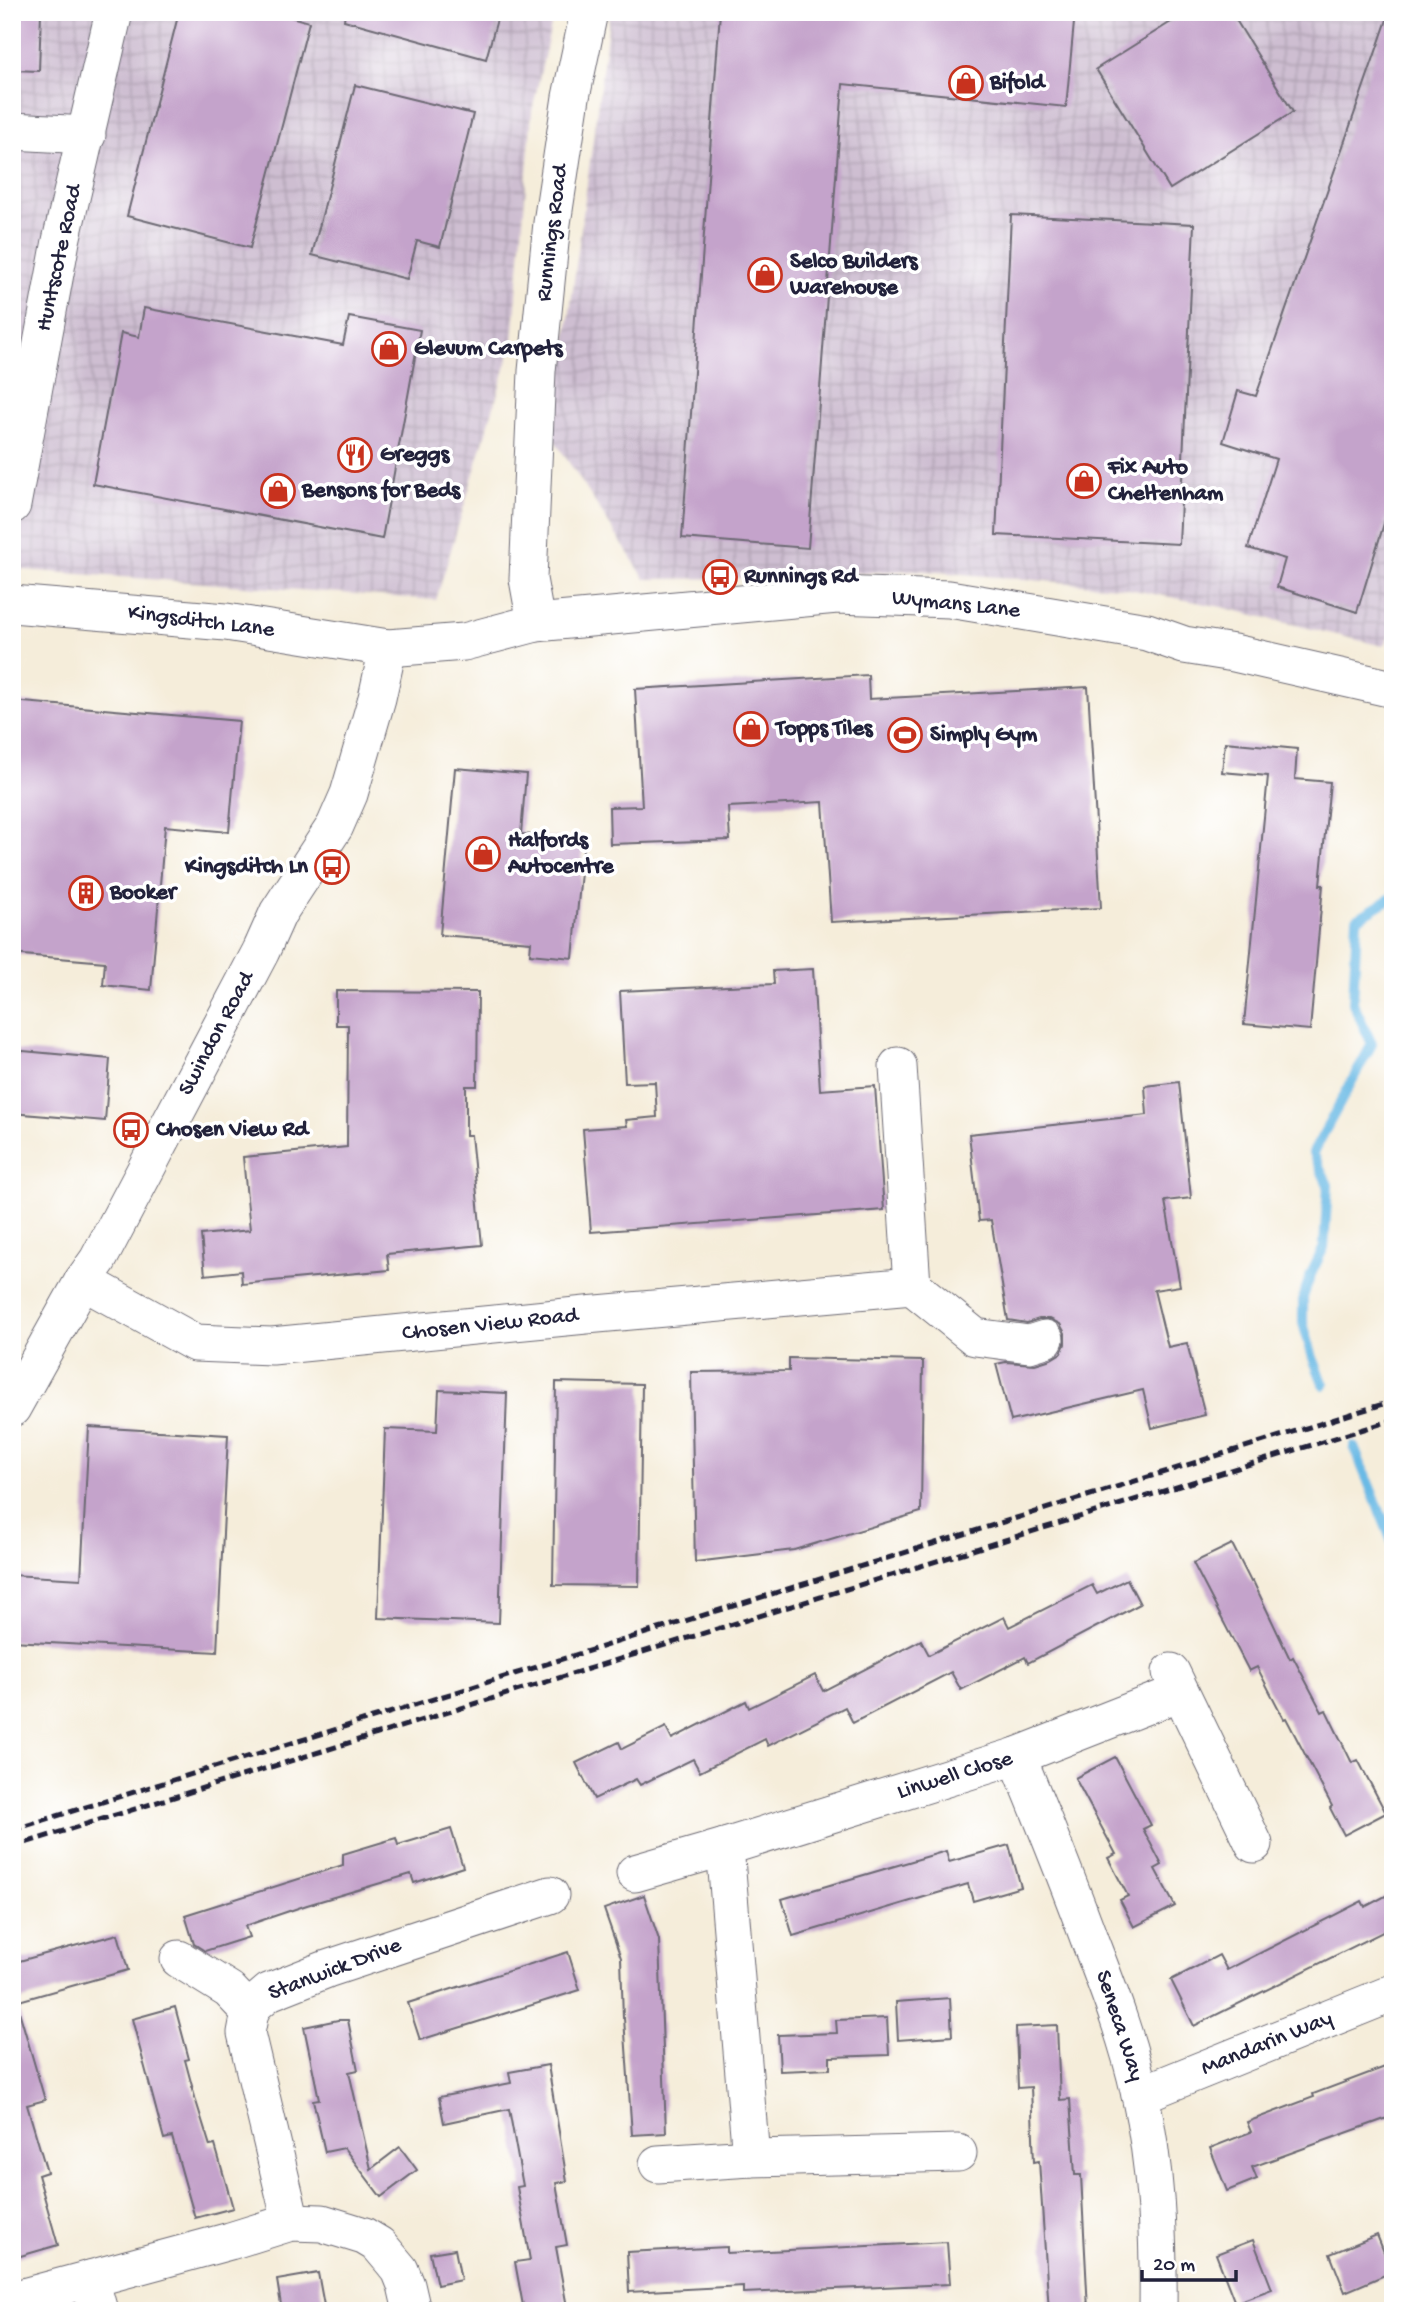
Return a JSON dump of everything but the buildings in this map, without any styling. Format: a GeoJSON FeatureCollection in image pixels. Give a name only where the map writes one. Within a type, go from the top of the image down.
{"type":"FeatureCollection","features":[{"type":"Feature","properties":{"kind":"street","name":"Huntscote Road"},"geometry":{"type":"LineString","coordinates":[[12,505],[61,241],[114,12]]}},
{"type":"Feature","properties":{"kind":"street","name":"Runnings Road"},"geometry":{"type":"LineString","coordinates":[[536,623],[528,579],[537,371],[552,223],[571,97],[589,12]]}},
{"type":"Feature","properties":{"kind":"street"},"geometry":{"type":"LineString","coordinates":[[12,131],[87,135]]}},
{"type":"Feature","properties":{"kind":"street","name":"Wymans Lane"},"geometry":{"type":"LineString","coordinates":[[388,648],[464,642],[536,623],[837,595],[949,600],[1147,632],[1184,645],[1234,653],[1393,689]]}},
{"type":"Feature","properties":{"kind":"street","name":"Kingsditch Lane"},"geometry":{"type":"LineString","coordinates":[[12,604],[226,622],[388,648]]}},
{"type":"Feature","properties":{"kind":"street","name":"Swindon Road"},"geometry":{"type":"LineString","coordinates":[[12,1408],[83,1281],[98,1260],[261,951],[278,913],[335,826],[352,782],[377,698],[388,648]]}},
{"type":"Feature","properties":{"kind":"street"},"geometry":{"type":"LineString","coordinates":[[898,1066],[912,1286],[975,1337],[1028,1344],[1045,1339]]}},
{"type":"Feature","properties":{"kind":"street","name":"Chosen View Road"},"geometry":{"type":"LineString","coordinates":[[83,1281],[195,1343],[272,1346],[912,1286]]}},
{"type":"Feature","properties":{"kind":"street","name":"Linwell Close"},"geometry":{"type":"LineString","coordinates":[[635,1873],[1017,1756],[1175,1681],[1254,1844]]}},
{"type":"Feature","properties":{"kind":"street","name":"Seneca Way"},"geometry":{"type":"LineString","coordinates":[[1017,1756],[1079,1908],[1126,2038],[1150,2153],[1156,2209],[1158,2311]]}},
{"type":"Feature","properties":{"kind":"street"},"geometry":{"type":"LineString","coordinates":[[725,1847],[751,2158]]}},
{"type":"Feature","properties":{"kind":"street","name":"Stanwick Drive"},"geometry":{"type":"LineString","coordinates":[[290,2221],[246,2033],[250,2012],[261,1997],[281,1986],[550,1895]]}},
{"type":"Feature","properties":{"kind":"street"},"geometry":{"type":"LineString","coordinates":[[179,1959],[229,1990],[250,2012]]}},
{"type":"Feature","properties":{"kind":"street","name":"Mandarin Way"},"geometry":{"type":"LineString","coordinates":[[1140,2095],[1393,1993]]}},
{"type":"Feature","properties":{"kind":"street"},"geometry":{"type":"LineString","coordinates":[[658,2164],[751,2158],[958,2153]]}},
{"type":"Feature","properties":{"kind":"street"},"geometry":{"type":"LineString","coordinates":[[12,2301],[95,2295],[230,2241],[290,2221],[322,2223],[364,2236],[379,2245],[400,2270],[412,2311]]}},
{"type":"Feature","properties":{"kind":"shaded area"},"geometry":{"type":"Polygon","coordinates":[[[12,12],[554,12],[532,111],[513,342],[436,600],[12,569],[12,12]]]}},
{"type":"Feature","properties":{"kind":"shaded area"},"geometry":{"type":"Polygon","coordinates":[[[610,12],[1393,12],[1393,629],[1383,646],[1217,606],[1118,587],[914,570],[762,578],[645,579],[553,438],[610,12]]]}},
{"type":"Feature","properties":{"kind":"waterway"},"geometry":{"type":"LineString","coordinates":[[1324,1385],[1303,1323],[1303,1297],[1324,1247],[1328,1185],[1313,1153],[1372,1044],[1353,1003],[1357,919],[1393,897]]}},
{"type":"Feature","properties":{"kind":"waterway"},"geometry":{"type":"LineString","coordinates":[[1354,1447],[1393,1544]]}},
{"type":"Feature","properties":{"kind":"railway"},"geometry":{"type":"LineString","coordinates":[[12,1830],[1393,1401]]}},
{"type":"Feature","properties":{"kind":"railway"},"geometry":{"type":"LineString","coordinates":[[12,1847],[1393,1420]]}},
{"type":"Feature","properties":{"kind":"place","name":"Bifold"},"geometry":{"type":"Point","coordinates":[966,83]}},
{"type":"Feature","properties":{"kind":"place","name":"Selco Builders Warehouse"},"geometry":{"type":"Point","coordinates":[765,275]}},
{"type":"Feature","properties":{"kind":"place","name":"Glevum Carpets"},"geometry":{"type":"Point","coordinates":[389,349]}},
{"type":"Feature","properties":{"kind":"place","name":"Greggs"},"geometry":{"type":"Point","coordinates":[355,455]}},
{"type":"Feature","properties":{"kind":"place","name":"Fix Auto Cheltenham"},"geometry":{"type":"Point","coordinates":[1084,481]}},
{"type":"Feature","properties":{"kind":"place","name":"Bensons for Beds"},"geometry":{"type":"Point","coordinates":[278,491]}},
{"type":"Feature","properties":{"kind":"place","name":"Runnings Rd"},"geometry":{"type":"Point","coordinates":[720,577]}},
{"type":"Feature","properties":{"kind":"place","name":"Topps Tiles"},"geometry":{"type":"Point","coordinates":[751,729]}},
{"type":"Feature","properties":{"kind":"place","name":"Simply Gym"},"geometry":{"type":"Point","coordinates":[905,735]}},
{"type":"Feature","properties":{"kind":"place","name":"Halfords Autocentre"},"geometry":{"type":"Point","coordinates":[483,854]}},
{"type":"Feature","properties":{"kind":"place","name":"Kingsditch Ln"},"geometry":{"type":"Point","coordinates":[332,867]}},
{"type":"Feature","properties":{"kind":"place","name":"Booker"},"geometry":{"type":"Point","coordinates":[86,893]}},
{"type":"Feature","properties":{"kind":"place","name":"Chosen View Rd"},"geometry":{"type":"Point","coordinates":[131,1130]}}]}
